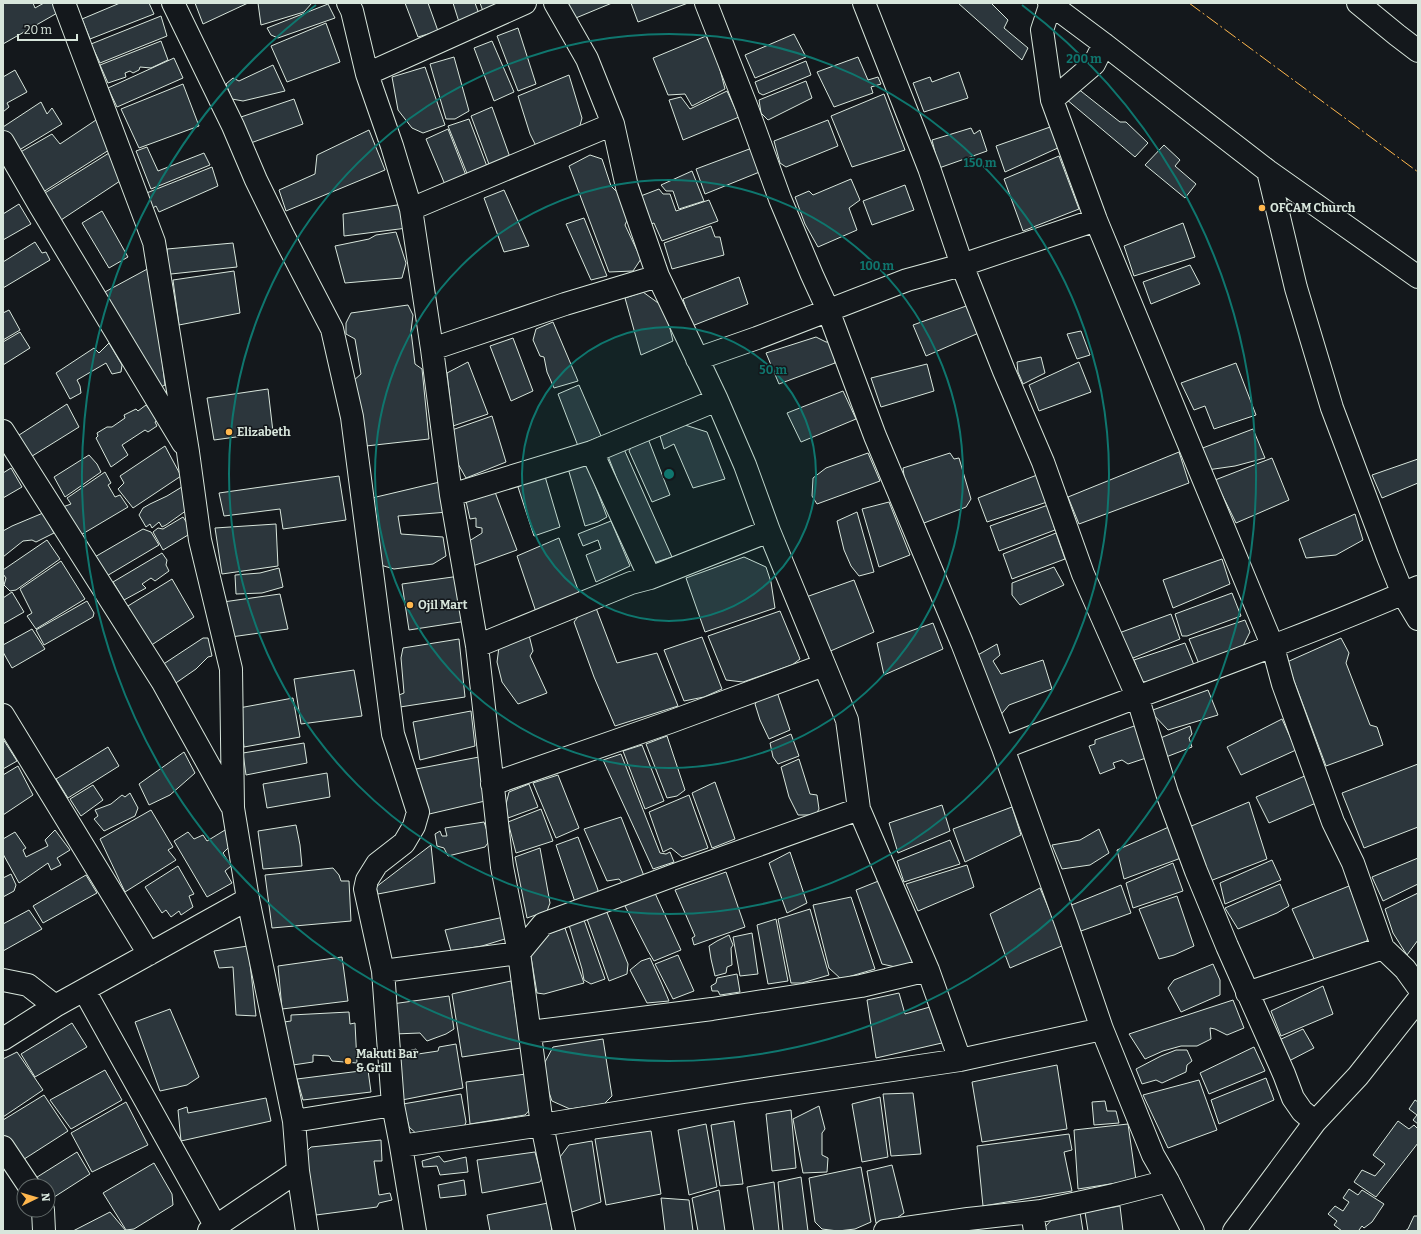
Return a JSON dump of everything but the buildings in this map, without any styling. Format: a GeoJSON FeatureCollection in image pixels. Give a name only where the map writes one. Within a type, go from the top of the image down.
{"type":"FeatureCollection","features":[{"type":"Feature","properties":{"kind":"street"},"geometry":{"type":"LineString","coordinates":[[64,3],[154,242],[188,452],[200,540],[231,669],[233,808],[248,899],[294,1121],[298,1171],[307,1231]]}},
{"type":"Feature","properties":{"kind":"street"},"geometry":{"type":"LineString","coordinates":[[173,3],[233,126],[256,180],[332,329],[352,417],[393,734],[418,812],[414,826],[404,843],[377,864],[367,880],[365,890],[384,971],[393,1105],[415,1231]]}},
{"type":"Feature","properties":{"kind":"street"},"geometry":{"type":"LineString","coordinates":[[348,3],[352,11],[367,74],[392,146],[411,209],[432,349],[451,495],[477,646],[502,867],[519,953],[542,1126],[564,1231]]}},
{"type":"Feature","properties":{"kind":"street"},"geometry":{"type":"LineString","coordinates":[[367,74],[525,3]]}},
{"type":"Feature","properties":{"kind":"street"},"geometry":{"type":"LineString","coordinates":[[555,3],[587,59],[613,124],[627,187],[658,276],[717,400],[745,465],[769,531],[847,720],[859,809],[928,970],[960,1060]]}},
{"type":"Feature","properties":{"kind":"street"},"geometry":{"type":"LineString","coordinates":[[706,3],[747,108],[780,199],[828,310],[875,436],[962,643],[1003,748],[1067,926],[1102,1029],[1153,1155],[1193,1231]]}},
{"type":"Feature","properties":{"kind":"street"},"geometry":{"type":"LineString","coordinates":[[864,3],[929,168],[962,265],[1004,371],[1043,462],[1083,574],[1137,696],[1167,793],[1196,871],[1293,1098],[1302,1111],[1315,1122]]}},
{"type":"Feature","properties":{"kind":"street"},"geometry":{"type":"LineString","coordinates":[[1418,277],[1268,171],[1050,3],[1042,30],[1052,100],[1096,220],[1273,647],[1282,684],[1330,814],[1353,863],[1382,948],[1405,969],[1418,987]]}},
{"type":"Feature","properties":{"kind":"street"},"geometry":{"type":"LineString","coordinates":[[1358,3],[1418,51]]}},
{"type":"Feature","properties":{"kind":"street"},"geometry":{"type":"LineString","coordinates":[[1052,100],[1094,64],[1104,44]]}},
{"type":"Feature","properties":{"kind":"street"},"geometry":{"type":"LineString","coordinates":[[411,209],[613,124]]}},
{"type":"Feature","properties":{"kind":"street"},"geometry":{"type":"LineString","coordinates":[[3,142],[188,452]]}},
{"type":"Feature","properties":{"kind":"street"},"geometry":{"type":"LineString","coordinates":[[1268,171],[1296,288],[1332,408],[1388,557],[1411,590],[1418,618]]}},
{"type":"Feature","properties":{"kind":"street"},"geometry":{"type":"LineString","coordinates":[[697,359],[757,338],[907,280],[962,265],[1096,220]]}},
{"type":"Feature","properties":{"kind":"street"},"geometry":{"type":"LineString","coordinates":[[432,349],[565,304],[658,276]]}},
{"type":"Feature","properties":{"kind":"street"},"geometry":{"type":"LineString","coordinates":[[451,495],[592,452],[717,400]]}},
{"type":"Feature","properties":{"kind":"street"},"geometry":{"type":"LineString","coordinates":[[3,431],[162,681],[233,808]]}},
{"type":"Feature","properties":{"kind":"street"},"geometry":{"type":"LineString","coordinates":[[592,452],[650,578]]}},
{"type":"Feature","properties":{"kind":"street"},"geometry":{"type":"LineString","coordinates":[[477,646],[632,583],[650,578],[769,531]]}},
{"type":"Feature","properties":{"kind":"street"},"geometry":{"type":"LineString","coordinates":[[1003,748],[1137,696],[1273,647],[1411,590]]}},
{"type":"Feature","properties":{"kind":"street"},"geometry":{"type":"LineString","coordinates":[[492,784],[670,722],[824,665]]}},
{"type":"Feature","properties":{"kind":"street"},"geometry":{"type":"LineString","coordinates":[[3,715],[149,954]]}},
{"type":"Feature","properties":{"kind":"street"},"geometry":{"type":"LineString","coordinates":[[384,971],[519,953],[543,924],[859,809]]}},
{"type":"Feature","properties":{"kind":"street"},"geometry":{"type":"LineString","coordinates":[[3,1039],[55,1006],[248,899]]}},
{"type":"Feature","properties":{"kind":"street"},"geometry":{"type":"LineString","coordinates":[[1247,993],[1382,948]]}},
{"type":"Feature","properties":{"kind":"street"},"geometry":{"type":"LineString","coordinates":[[530,1032],[712,1009],[845,989],[928,970]]}},
{"type":"Feature","properties":{"kind":"street"},"geometry":{"type":"LineString","coordinates":[[3,980],[28,985],[55,1006]]}},
{"type":"Feature","properties":{"kind":"street"},"geometry":{"type":"LineString","coordinates":[[84,990],[212,1229],[298,1171]]}},
{"type":"Feature","properties":{"kind":"street"},"geometry":{"type":"LineString","coordinates":[[1234,1231],[1315,1122],[1358,1076],[1418,1000]]}},
{"type":"Feature","properties":{"kind":"street"},"geometry":{"type":"LineString","coordinates":[[401,1146],[542,1126],[744,1092],[960,1060],[1102,1029]]}},
{"type":"Feature","properties":{"kind":"street"},"geometry":{"type":"LineString","coordinates":[[294,1121],[393,1105]]}},
{"type":"Feature","properties":{"kind":"street"},"geometry":{"type":"LineString","coordinates":[[3,1147],[24,1178]]}},
{"type":"Feature","properties":{"kind":"street"},"geometry":{"type":"LineString","coordinates":[[885,1231],[1034,1221],[1114,1195],[1168,1181]]}},
{"type":"Feature","properties":{"kind":"street"},"geometry":{"type":"LineString","coordinates":[[43,1218],[44,1231]]}},
{"type":"Feature","properties":{"kind":"power"},"geometry":{"type":"LineString","coordinates":[[1189,3],[1418,172]]}},
{"type":"Feature","properties":{"kind":"place","name":"OFCAM Church"},"geometry":{"type":"Point","coordinates":[1262,208]}},
{"type":"Feature","properties":{"kind":"place","name":"Elizabeth"},"geometry":{"type":"Point","coordinates":[229,432]}},
{"type":"Feature","properties":{"kind":"place","name":"Ojil Mart"},"geometry":{"type":"Point","coordinates":[410,605]}},
{"type":"Feature","properties":{"kind":"place","name":"Makuti Bar & Grill"},"geometry":{"type":"Point","coordinates":[348,1061]}}]}
